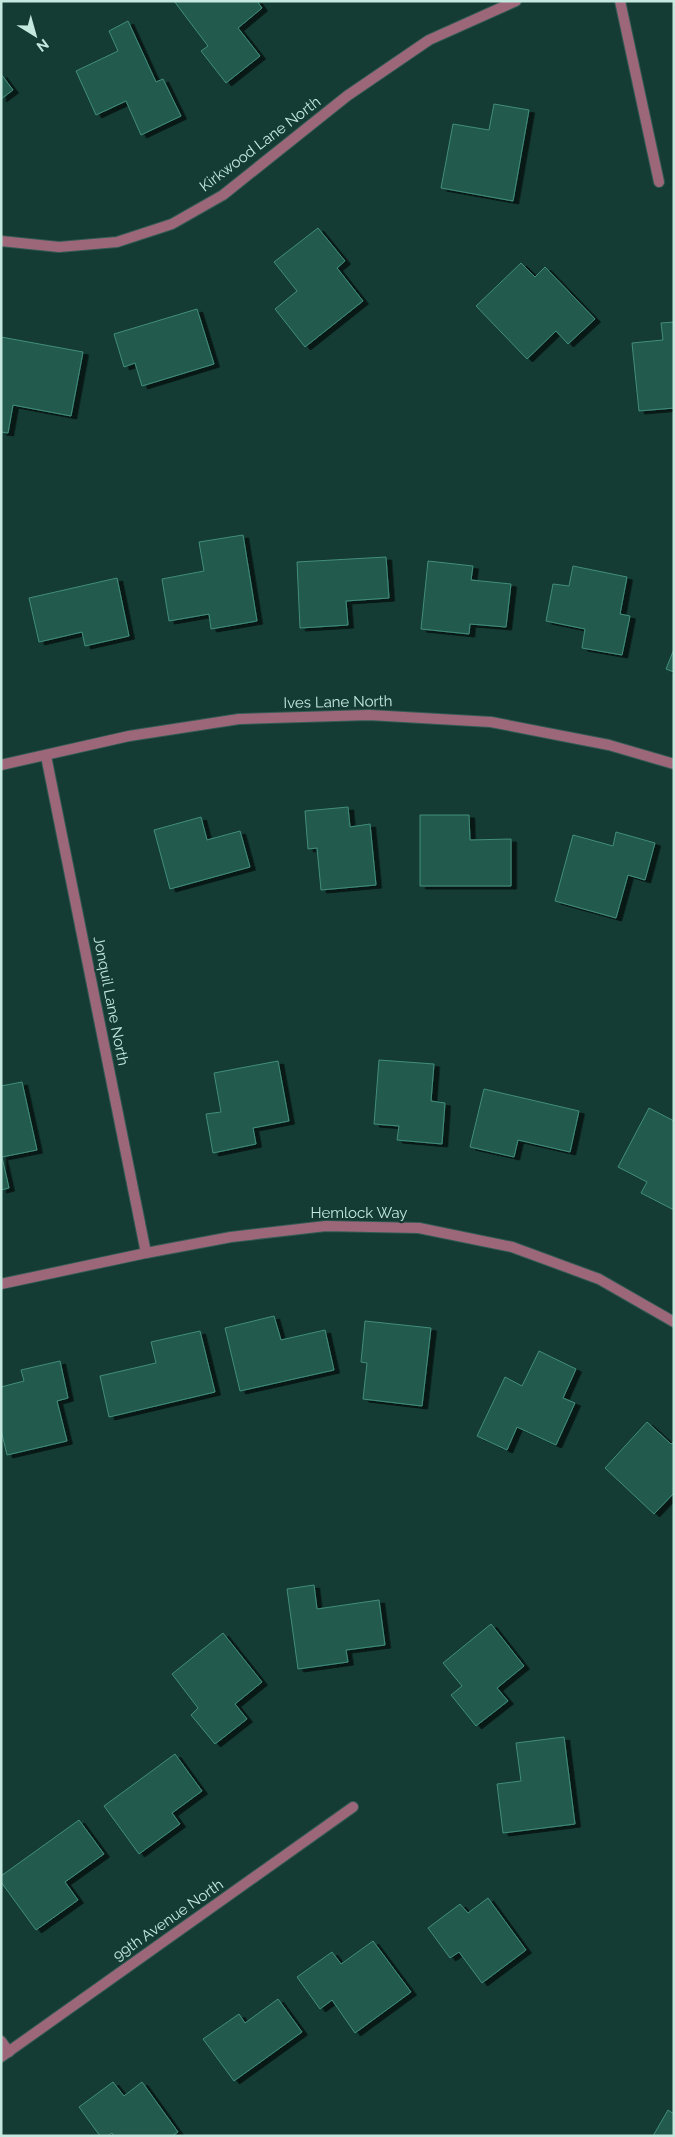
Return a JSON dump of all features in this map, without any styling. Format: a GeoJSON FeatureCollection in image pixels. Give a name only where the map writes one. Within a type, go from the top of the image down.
{"type":"FeatureCollection","features":[{"type":"Feature","properties":{"kind":"street","name":"Kirkwood Lane North"},"geometry":{"type":"LineString","coordinates":[[1,241],[59,247],[117,242],[172,224],[223,195],[347,96],[429,40],[516,1]]}},
{"type":"Feature","properties":{"kind":"street"},"geometry":{"type":"LineString","coordinates":[[620,1],[659,182]]}},
{"type":"Feature","properties":{"kind":"street","name":"Ives Lane North"},"geometry":{"type":"LineString","coordinates":[[1,765],[129,736],[239,719],[369,715],[491,722],[609,745],[674,764]]}},
{"type":"Feature","properties":{"kind":"street","name":"Jonquil Lane North"},"geometry":{"type":"LineString","coordinates":[[46,756],[146,1252]]}},
{"type":"Feature","properties":{"kind":"street","name":"Hemlock Way"},"geometry":{"type":"LineString","coordinates":[[1,1284],[146,1252],[231,1237],[326,1226],[419,1228],[512,1247],[599,1280],[674,1322]]}},
{"type":"Feature","properties":{"kind":"street","name":"99th Avenue North"},"geometry":{"type":"LineString","coordinates":[[5,2055],[353,1807]]}},
{"type":"Feature","properties":{"kind":"street"},"geometry":{"type":"LineString","coordinates":[[1,2041],[5,2055]]}},
{"type":"Feature","properties":{"kind":"building"},"geometry":{"type":"Polygon","coordinates":[[[174,1],[257,1],[262,8],[238,28],[260,56],[226,83],[201,51],[208,46],[174,1]]]}},
{"type":"Feature","properties":{"kind":"building"},"geometry":{"type":"Polygon","coordinates":[[[128,21],[156,82],[163,79],[181,116],[141,135],[126,101],[96,115],[76,71],[118,51],[109,31],[128,21]]]}},
{"type":"Feature","properties":{"kind":"building"},"geometry":{"type":"Polygon","coordinates":[[[1,74],[13,90],[1,99],[1,74]]]}},
{"type":"Feature","properties":{"kind":"building"},"geometry":{"type":"Polygon","coordinates":[[[494,104],[529,110],[513,201],[441,188],[453,124],[489,130],[494,104]]]}},
{"type":"Feature","properties":{"kind":"building"},"geometry":{"type":"Polygon","coordinates":[[[318,228],[345,261],[337,268],[363,301],[305,347],[275,309],[297,291],[274,262],[318,228]]]}},
{"type":"Feature","properties":{"kind":"building"},"geometry":{"type":"Polygon","coordinates":[[[521,263],[535,277],[545,267],[595,319],[568,344],[556,331],[527,359],[476,306],[521,263]]]}},
{"type":"Feature","properties":{"kind":"building"},"geometry":{"type":"Polygon","coordinates":[[[197,309],[214,364],[142,386],[135,363],[124,367],[114,334],[197,309]]]}},
{"type":"Feature","properties":{"kind":"building"},"geometry":{"type":"Polygon","coordinates":[[[674,322],[674,408],[639,411],[632,343],[663,340],[661,323],[674,322]]]}},
{"type":"Feature","properties":{"kind":"building"},"geometry":{"type":"Polygon","coordinates":[[[1,337],[83,352],[71,416],[13,405],[8,433],[1,432],[1,337]]]}},
{"type":"Feature","properties":{"kind":"building"},"geometry":{"type":"Polygon","coordinates":[[[243,535],[257,621],[211,629],[209,614],[169,621],[162,579],[204,571],[199,542],[243,535]]]}},
{"type":"Feature","properties":{"kind":"building"},"geometry":{"type":"Polygon","coordinates":[[[386,557],[389,598],[346,601],[348,625],[300,628],[297,562],[386,557]]]}},
{"type":"Feature","properties":{"kind":"building"},"geometry":{"type":"Polygon","coordinates":[[[428,561],[473,566],[471,580],[511,584],[506,627],[470,624],[469,634],[421,629],[428,561]]]}},
{"type":"Feature","properties":{"kind":"building"},"geometry":{"type":"Polygon","coordinates":[[[573,566],[627,577],[620,614],[630,616],[622,655],[582,648],[585,629],[546,621],[553,584],[569,586],[573,566]]]}},
{"type":"Feature","properties":{"kind":"building"},"geometry":{"type":"Polygon","coordinates":[[[117,578],[129,636],[85,646],[82,632],[39,642],[29,598],[117,578]]]}},
{"type":"Feature","properties":{"kind":"building"},"geometry":{"type":"Polygon","coordinates":[[[674,649],[674,672],[666,669],[674,649]]]}},
{"type":"Feature","properties":{"kind":"building"},"geometry":{"type":"Polygon","coordinates":[[[348,807],[350,827],[370,824],[376,885],[321,890],[317,848],[308,849],[305,811],[348,807]]]}},
{"type":"Feature","properties":{"kind":"building"},"geometry":{"type":"Polygon","coordinates":[[[420,815],[469,815],[470,840],[511,839],[511,886],[420,886],[420,815]]]}},
{"type":"Feature","properties":{"kind":"building"},"geometry":{"type":"Polygon","coordinates":[[[201,817],[207,840],[240,831],[250,867],[170,889],[154,830],[201,817]]]}},
{"type":"Feature","properties":{"kind":"building"},"geometry":{"type":"Polygon","coordinates":[[[616,832],[655,843],[645,880],[628,875],[616,918],[555,901],[573,835],[613,846],[616,832]]]}},
{"type":"Feature","properties":{"kind":"building"},"geometry":{"type":"Polygon","coordinates":[[[379,1060],[434,1064],[431,1101],[445,1103],[442,1144],[397,1140],[399,1126],[374,1124],[379,1060]]]}},
{"type":"Feature","properties":{"kind":"building"},"geometry":{"type":"Polygon","coordinates":[[[278,1061],[289,1121],[253,1128],[256,1144],[213,1153],[206,1114],[221,1112],[214,1073],[278,1061]]]}},
{"type":"Feature","properties":{"kind":"building"},"geometry":{"type":"Polygon","coordinates":[[[22,1082],[37,1150],[2,1157],[9,1188],[1,1190],[1,1086],[22,1082]]]}},
{"type":"Feature","properties":{"kind":"building"},"geometry":{"type":"Polygon","coordinates":[[[484,1089],[579,1111],[570,1152],[518,1140],[514,1157],[470,1147],[484,1089]]]}},
{"type":"Feature","properties":{"kind":"building"},"geometry":{"type":"Polygon","coordinates":[[[649,1108],[674,1121],[674,1210],[641,1193],[647,1182],[618,1167],[649,1108]]]}},
{"type":"Feature","properties":{"kind":"building"},"geometry":{"type":"Polygon","coordinates":[[[274,1316],[281,1340],[325,1330],[334,1370],[240,1391],[225,1328],[274,1316]]]}},
{"type":"Feature","properties":{"kind":"building"},"geometry":{"type":"Polygon","coordinates":[[[365,1321],[431,1328],[422,1406],[363,1399],[367,1363],[361,1362],[365,1321]]]}},
{"type":"Feature","properties":{"kind":"building"},"geometry":{"type":"Polygon","coordinates":[[[200,1331],[215,1392],[109,1417],[100,1376],[156,1363],[151,1342],[200,1331]]]}},
{"type":"Feature","properties":{"kind":"building"},"geometry":{"type":"Polygon","coordinates":[[[539,1351],[576,1369],[563,1398],[575,1403],[556,1445],[517,1427],[507,1450],[477,1436],[505,1377],[522,1386],[539,1351]]]}},
{"type":"Feature","properties":{"kind":"building"},"geometry":{"type":"Polygon","coordinates":[[[60,1361],[68,1398],[57,1401],[67,1441],[7,1455],[1,1430],[1,1387],[24,1381],[21,1370],[60,1361]]]}},
{"type":"Feature","properties":{"kind":"building"},"geometry":{"type":"Polygon","coordinates":[[[647,1422],[671,1444],[674,1442],[674,1493],[654,1514],[605,1468],[647,1422]]]}},
{"type":"Feature","properties":{"kind":"building"},"geometry":{"type":"Polygon","coordinates":[[[314,1585],[317,1609],[379,1600],[385,1645],[346,1650],[348,1662],[298,1669],[287,1589],[314,1585]]]}},
{"type":"Feature","properties":{"kind":"building"},"geometry":{"type":"Polygon","coordinates":[[[491,1624],[524,1666],[497,1688],[508,1701],[476,1726],[451,1695],[462,1686],[443,1663],[491,1624]]]}},
{"type":"Feature","properties":{"kind":"building"},"geometry":{"type":"Polygon","coordinates":[[[223,1633],[262,1682],[235,1704],[247,1719],[215,1744],[191,1715],[198,1708],[172,1674],[223,1633]]]}},
{"type":"Feature","properties":{"kind":"building"},"geometry":{"type":"Polygon","coordinates":[[[564,1737],[575,1824],[503,1833],[497,1784],[521,1781],[516,1743],[564,1737]]]}},
{"type":"Feature","properties":{"kind":"building"},"geometry":{"type":"Polygon","coordinates":[[[175,1754],[202,1791],[172,1813],[180,1824],[139,1854],[104,1806],[175,1754]]]}},
{"type":"Feature","properties":{"kind":"building"},"geometry":{"type":"Polygon","coordinates":[[[79,1820],[104,1854],[65,1882],[78,1900],[36,1930],[1,1882],[1,1876],[79,1820]]]}},
{"type":"Feature","properties":{"kind":"building"},"geometry":{"type":"Polygon","coordinates":[[[488,1898],[526,1950],[482,1983],[459,1952],[450,1958],[428,1928],[460,1904],[468,1913],[488,1898]]]}},
{"type":"Feature","properties":{"kind":"building"},"geometry":{"type":"Polygon","coordinates":[[[373,1941],[411,1992],[355,2033],[332,2000],[320,2009],[297,1977],[332,1952],[341,1964],[373,1941]]]}},
{"type":"Feature","properties":{"kind":"building"},"geometry":{"type":"Polygon","coordinates":[[[278,1999],[302,2032],[234,2081],[203,2039],[239,2014],[245,2023],[278,1999]]]}},
{"type":"Feature","properties":{"kind":"building"},"geometry":{"type":"Polygon","coordinates":[[[113,2082],[124,2096],[142,2082],[178,2132],[172,2136],[114,2136],[112,2133],[108,2136],[100,2136],[79,2107],[113,2082]]]}},
{"type":"Feature","properties":{"kind":"building"},"geometry":{"type":"Polygon","coordinates":[[[668,2110],[674,2114],[674,2136],[653,2136],[668,2110]]]}}]}
